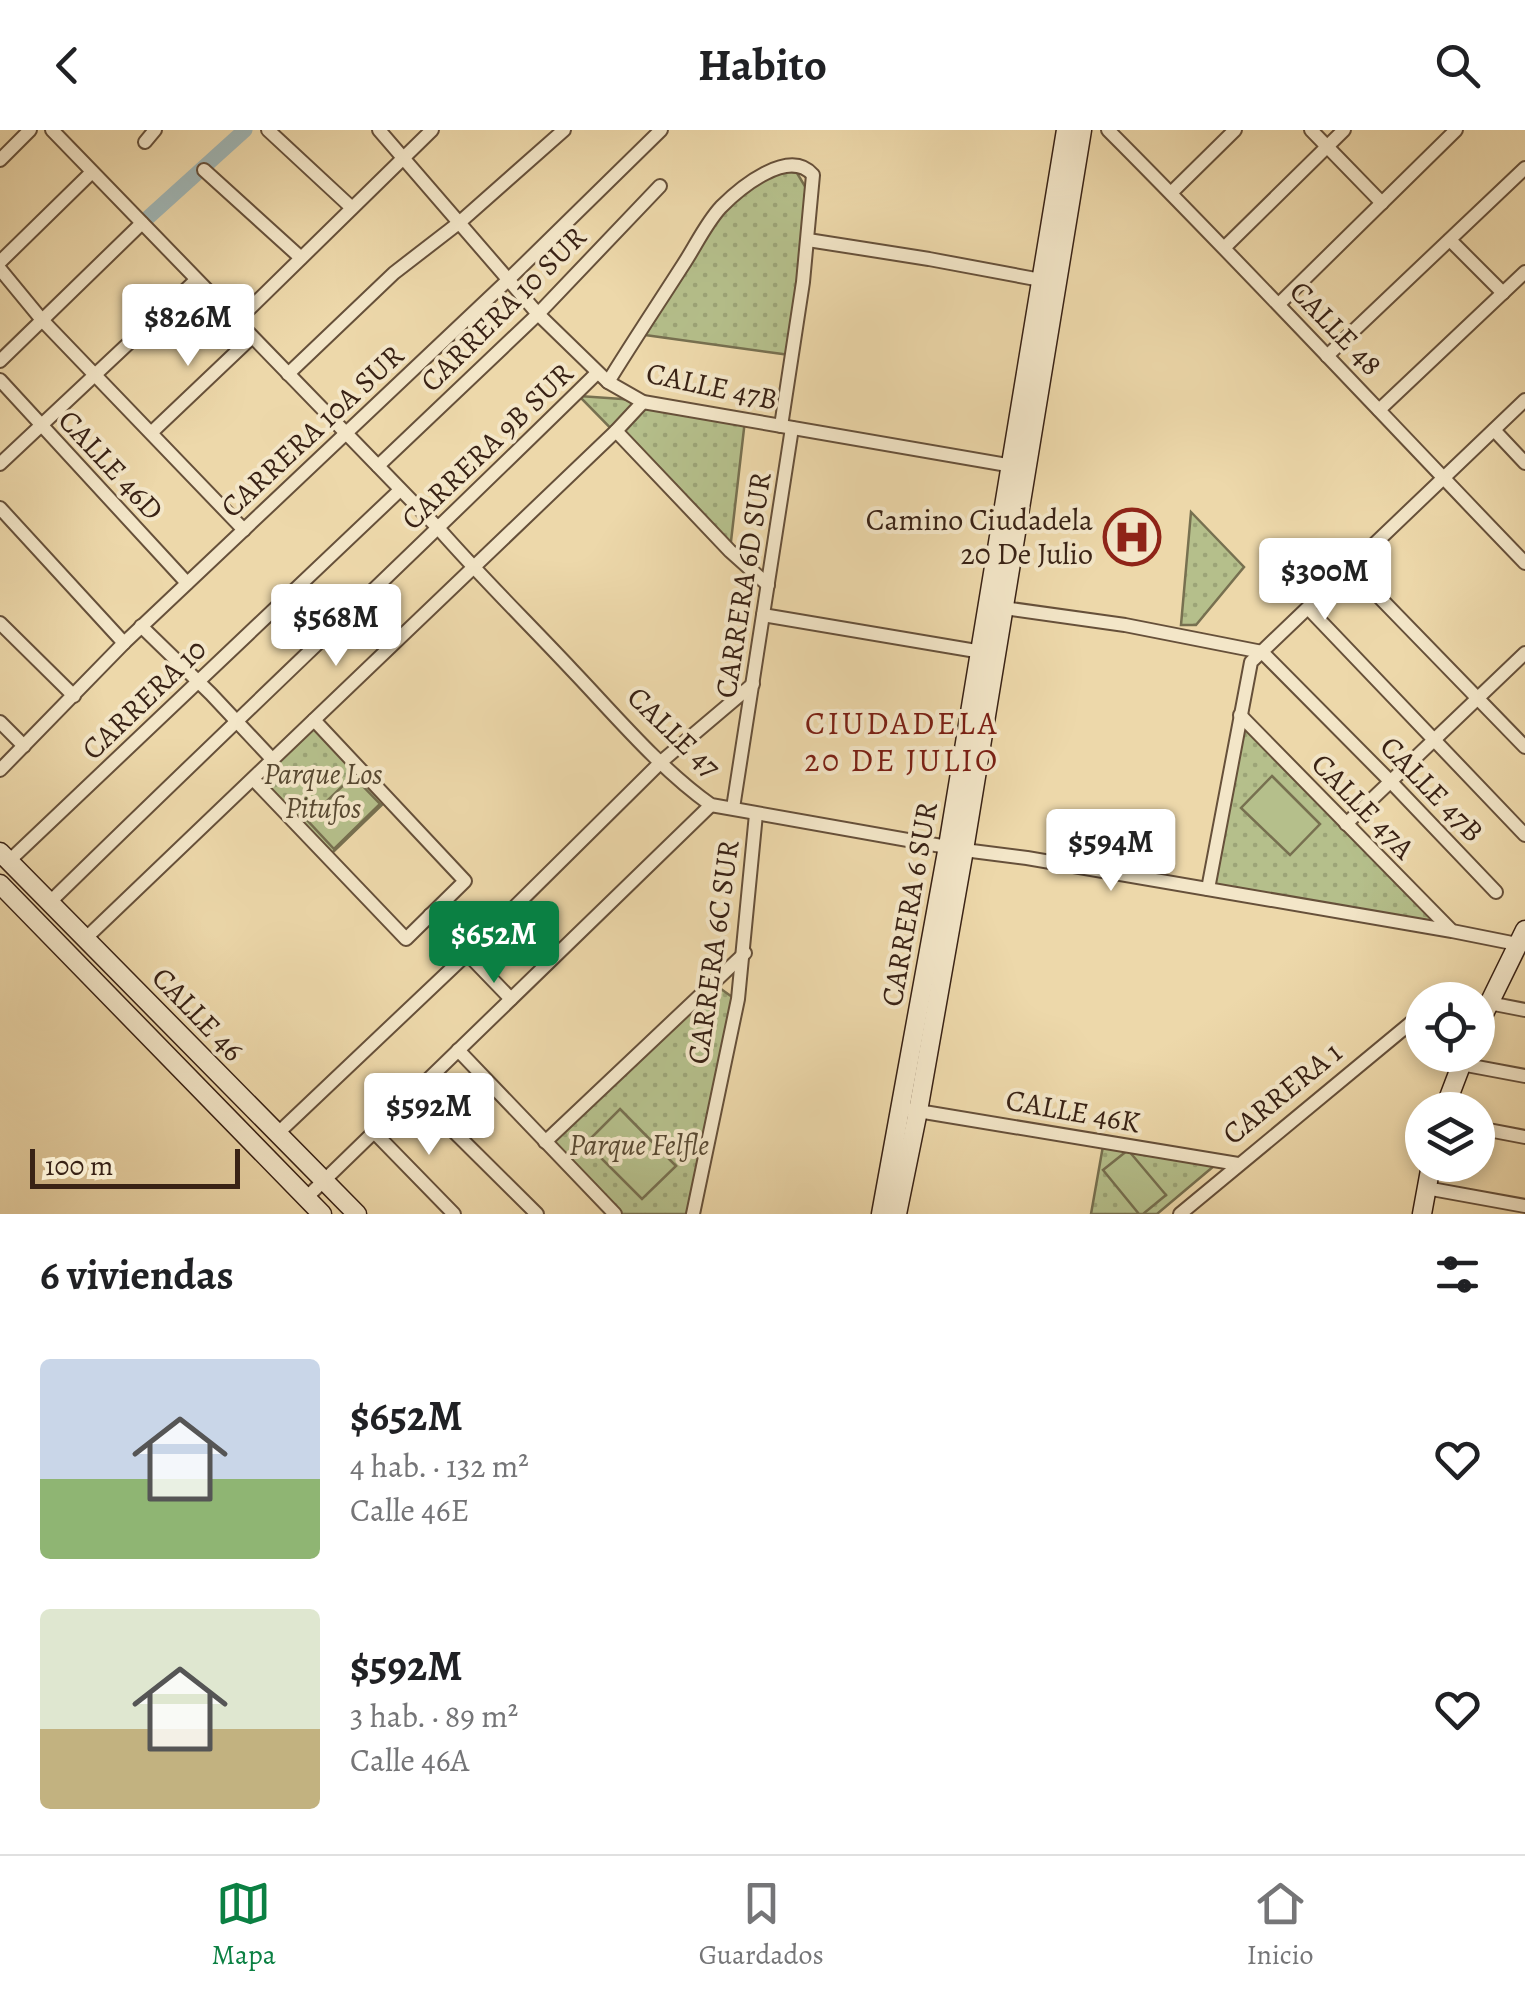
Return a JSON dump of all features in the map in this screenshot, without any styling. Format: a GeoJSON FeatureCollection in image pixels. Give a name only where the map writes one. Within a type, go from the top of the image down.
{"type":"FeatureCollection","features":[{"type":"Feature","properties":{"kind":"street"},"geometry":{"type":"LineString","coordinates":[[0,160],[30,130]]}},
{"type":"Feature","properties":{"kind":"street","name":"CALLE 47"},"geometry":{"type":"LineString","coordinates":[[52,130],[662,762],[711,805],[1522,940],[1495,992]]}},
{"type":"Feature","properties":{"kind":"street"},"geometry":{"type":"LineString","coordinates":[[144,142],[155,130]]}},
{"type":"Feature","properties":{"kind":"street"},"geometry":{"type":"LineString","coordinates":[[268,130],[352,208]]}},
{"type":"Feature","properties":{"kind":"street","name":"CALLE 47B"},"geometry":{"type":"LineString","coordinates":[[379,130],[538,314],[602,378],[644,402],[1020,467]]}},
{"type":"Feature","properties":{"kind":"street"},"geometry":{"type":"LineString","coordinates":[[237,321],[432,130]]}},
{"type":"Feature","properties":{"kind":"street"},"geometry":{"type":"LineString","coordinates":[[288,374],[394,273],[460,222],[564,130]]}},
{"type":"Feature","properties":{"kind":"street","name":"CARRERA 10A SUR"},"geometry":{"type":"LineString","coordinates":[[0,770],[124,643],[661,130]]}},
{"type":"Feature","properties":{"kind":"street","name":"CARRERA 6 SUR"},"geometry":{"type":"LineString","coordinates":[[988,653],[1004,608],[1041,280],[1066,130]]}},
{"type":"Feature","properties":{"kind":"street","name":"CARRERA 6 SUR"},"geometry":{"type":"LineString","coordinates":[[898,1214],[909,1110],[1082,130]]}},
{"type":"Feature","properties":{"kind":"street","name":"CALLE 48"},"geometry":{"type":"LineString","coordinates":[[1108,130],[1225,247],[1525,563]]}},
{"type":"Feature","properties":{"kind":"street"},"geometry":{"type":"LineString","coordinates":[[1171,193],[1235,130]]}},
{"type":"Feature","properties":{"kind":"street"},"geometry":{"type":"LineString","coordinates":[[1311,130],[1382,203]]}},
{"type":"Feature","properties":{"kind":"street"},"geometry":{"type":"LineString","coordinates":[[1225,247],[1344,130]]}},
{"type":"Feature","properties":{"kind":"street"},"geometry":{"type":"LineString","coordinates":[[1279,304],[1456,130]]}},
{"type":"Feature","properties":{"kind":"street","name":"CARRERA 9B SUR"},"geometry":{"type":"LineString","coordinates":[[50,902],[236,720],[602,378],[720,208],[760,176],[788,164],[799,165],[813,175]]}},
{"type":"Feature","properties":{"kind":"street"},"geometry":{"type":"LineString","coordinates":[[1327,356],[1525,168]]}},
{"type":"Feature","properties":{"kind":"street"},"geometry":{"type":"LineString","coordinates":[[204,170],[301,258]]}},
{"type":"Feature","properties":{"kind":"street"},"geometry":{"type":"LineString","coordinates":[[92,172],[0,266],[42,320],[244,530]]}},
{"type":"Feature","properties":{"kind":"street","name":"CARRERA 6D SUR"},"geometry":{"type":"LineString","coordinates":[[733,808],[768,585],[813,175]]}},
{"type":"Feature","properties":{"kind":"street","name":"CARRERA 10 SUR"},"geometry":{"type":"LineString","coordinates":[[378,466],[538,314],[660,186]]}},
{"type":"Feature","properties":{"kind":"street"},"geometry":{"type":"LineString","coordinates":[[0,361],[142,223]]}},
{"type":"Feature","properties":{"kind":"street"},"geometry":{"type":"LineString","coordinates":[[808,240],[1041,280]]}},
{"type":"Feature","properties":{"kind":"street"},"geometry":{"type":"LineString","coordinates":[[1450,240],[1503,293]]}},
{"type":"Feature","properties":{"kind":"street"},"geometry":{"type":"LineString","coordinates":[[1380,410],[1525,272]]}},
{"type":"Feature","properties":{"kind":"street"},"geometry":{"type":"LineString","coordinates":[[0,464],[196,280]]}},
{"type":"Feature","properties":{"kind":"street"},"geometry":{"type":"LineString","coordinates":[[152,432],[252,336]]}},
{"type":"Feature","properties":{"kind":"street","name":"CALLE 46D"},"geometry":{"type":"LineString","coordinates":[[0,380],[187,584]]}},
{"type":"Feature","properties":{"kind":"street"},"geometry":{"type":"LineString","coordinates":[[1208,889],[1251,662],[1525,400]]}},
{"type":"Feature","properties":{"kind":"street"},"geometry":{"type":"LineString","coordinates":[[86,938],[644,402]]}},
{"type":"Feature","properties":{"kind":"street"},"geometry":{"type":"LineString","coordinates":[[1494,430],[1525,463]]}},
{"type":"Feature","properties":{"kind":"street"},"geometry":{"type":"LineString","coordinates":[[616,431],[730,551],[768,585]]}},
{"type":"Feature","properties":{"kind":"street","name":"CARRERA 10"},"geometry":{"type":"LineString","coordinates":[[4,857],[400,490]]}},
{"type":"Feature","properties":{"kind":"street"},"geometry":{"type":"LineString","coordinates":[[0,508],[124,643]]}},
{"type":"Feature","properties":{"kind":"street"},"geometry":{"type":"LineString","coordinates":[[1352,568],[1525,747]]}},
{"type":"Feature","properties":{"kind":"street"},"geometry":{"type":"LineString","coordinates":[[1004,608],[1126,625],[1262,652]]}},
{"type":"Feature","properties":{"kind":"street"},"geometry":{"type":"LineString","coordinates":[[1309,608],[1525,836]]}},
{"type":"Feature","properties":{"kind":"street"},"geometry":{"type":"LineString","coordinates":[[763,615],[988,653]]}},
{"type":"Feature","properties":{"kind":"street"},"geometry":{"type":"LineString","coordinates":[[0,622],[74,696]]}},
{"type":"Feature","properties":{"kind":"street"},"geometry":{"type":"LineString","coordinates":[[142,626],[272,760]]}},
{"type":"Feature","properties":{"kind":"street","name":"CALLE 47B"},"geometry":{"type":"LineString","coordinates":[[1262,652],[1496,892]]}},
{"type":"Feature","properties":{"kind":"street"},"geometry":{"type":"LineString","coordinates":[[1346,824],[1525,653]]}},
{"type":"Feature","properties":{"kind":"street"},"geometry":{"type":"LineString","coordinates":[[277,1134],[662,762],[752,684]]}},
{"type":"Feature","properties":{"kind":"street","name":"CALLE 47A"},"geometry":{"type":"LineString","coordinates":[[1240,715],[1452,930]]}},
{"type":"Feature","properties":{"kind":"street"},"geometry":{"type":"LineString","coordinates":[[253,779],[406,939],[430,916],[465,882],[314,720]]}},
{"type":"Feature","properties":{"kind":"street"},"geometry":{"type":"LineString","coordinates":[[0,722],[24,746]]}},
{"type":"Feature","properties":{"kind":"street"},"geometry":{"type":"LineString","coordinates":[[306,1198],[711,805]]}},
{"type":"Feature","properties":{"kind":"street","name":"CARRERA 6C SUR"},"geometry":{"type":"LineString","coordinates":[[693,1214],[738,999],[756,814]]}},
{"type":"Feature","properties":{"kind":"street","name":"CALLE 46"},"geometry":{"type":"LineString","coordinates":[[4,857],[357,1214]]}},
{"type":"Feature","properties":{"kind":"street","name":"CALLE 46"},"geometry":{"type":"LineString","coordinates":[[0,884],[322,1214]]}},
{"type":"Feature","properties":{"kind":"street"},"geometry":{"type":"LineString","coordinates":[[430,916],[511,999]]}},
{"type":"Feature","properties":{"kind":"street"},"geometry":{"type":"LineString","coordinates":[[545,1142],[744,954]]}},
{"type":"Feature","properties":{"kind":"street"},"geometry":{"type":"LineString","coordinates":[[1495,1004],[1525,1010]]}},
{"type":"Feature","properties":{"kind":"street","name":"CARRERA 1"},"geometry":{"type":"LineString","coordinates":[[1180,1214],[1405,1028]]}},
{"type":"Feature","properties":{"kind":"street"},"geometry":{"type":"LineString","coordinates":[[458,1050],[615,1214]]}},
{"type":"Feature","properties":{"kind":"street"},"geometry":{"type":"LineString","coordinates":[[1495,1068],[1525,1076]]}},
{"type":"Feature","properties":{"kind":"street"},"geometry":{"type":"LineString","coordinates":[[415,1093],[537,1214]]}},
{"type":"Feature","properties":{"kind":"street","name":"CARRERA 6 SUR"},"geometry":{"type":"LineString","coordinates":[[881,1214],[909,1110]]}},
{"type":"Feature","properties":{"kind":"street","name":"CALLE 46K"},"geometry":{"type":"LineString","coordinates":[[909,1110],[1238,1164]]}},
{"type":"Feature","properties":{"kind":"street"},"geometry":{"type":"LineString","coordinates":[[373,1131],[454,1214]]}},
{"type":"Feature","properties":{"kind":"street"},"geometry":{"type":"LineString","coordinates":[[1495,1132],[1525,1138]]}},
{"type":"Feature","properties":{"kind":"street"},"geometry":{"type":"LineString","coordinates":[[1422,1214],[1427,1182]]}},
{"type":"Feature","properties":{"kind":"street"},"geometry":{"type":"LineString","coordinates":[[1426,1188],[1497,1208],[1525,1206]]}},
{"type":"Feature","properties":{"kind":"green space"},"geometry":{"type":"Polygon","coordinates":[[[797,173],[806,188],[790,355],[645,335],[722,210],[763,175],[797,173]]]}},
{"type":"Feature","properties":{"kind":"green space"},"geometry":{"type":"Polygon","coordinates":[[[579,396],[622,399],[745,420],[730,550],[579,396]]]}},
{"type":"Feature","properties":{"kind":"green space"},"geometry":{"type":"Polygon","coordinates":[[[1191,512],[1244,567],[1196,625],[1181,625],[1191,512]]]}},
{"type":"Feature","properties":{"kind":"green space"},"geometry":{"type":"Polygon","coordinates":[[[1243,717],[1451,930],[1212,885],[1243,717]]]}},
{"type":"Feature","properties":{"kind":"green space","name":"Parque Los Pitufos"},"geometry":{"type":"Polygon","coordinates":[[[314,726],[386,801],[330,855],[258,780],[314,726]]]}},
{"type":"Feature","properties":{"kind":"green space"},"geometry":{"type":"Polygon","coordinates":[[[353,776],[380,804],[334,849],[307,820],[353,776]]]}},
{"type":"Feature","properties":{"kind":"green space"},"geometry":{"type":"Polygon","coordinates":[[[1272,776],[1320,824],[1290,855],[1241,808],[1272,776]]]}},
{"type":"Feature","properties":{"kind":"green space","name":"Parque Felfle"},"geometry":{"type":"Polygon","coordinates":[[[714,984],[735,999],[691,1214],[617,1214],[549,1144],[714,984]]]}},
{"type":"Feature","properties":{"kind":"green space"},"geometry":{"type":"Polygon","coordinates":[[[620,1109],[676,1166],[642,1199],[586,1143],[620,1109]]]}},
{"type":"Feature","properties":{"kind":"green space"},"geometry":{"type":"Polygon","coordinates":[[[1103,1146],[1214,1166],[1157,1214],[1091,1214],[1103,1146]]]}},
{"type":"Feature","properties":{"kind":"green space"},"geometry":{"type":"Polygon","coordinates":[[[1128,1150],[1166,1195],[1143,1214],[1103,1170],[1128,1150]]]}},
{"type":"Feature","properties":{"kind":"waterway"},"geometry":{"type":"LineString","coordinates":[[142,223],[245,130]]}},
{"type":"Feature","properties":{"kind":"place","name":"Camino Ciudadela 20 De Julio"},"geometry":{"type":"Point","coordinates":[1132,537]}},
{"type":"Feature","properties":{"kind":"district","name":"CIUDADELA 20 DE JULIO"},"geometry":{"type":"Point","coordinates":[902,742]}}]}
